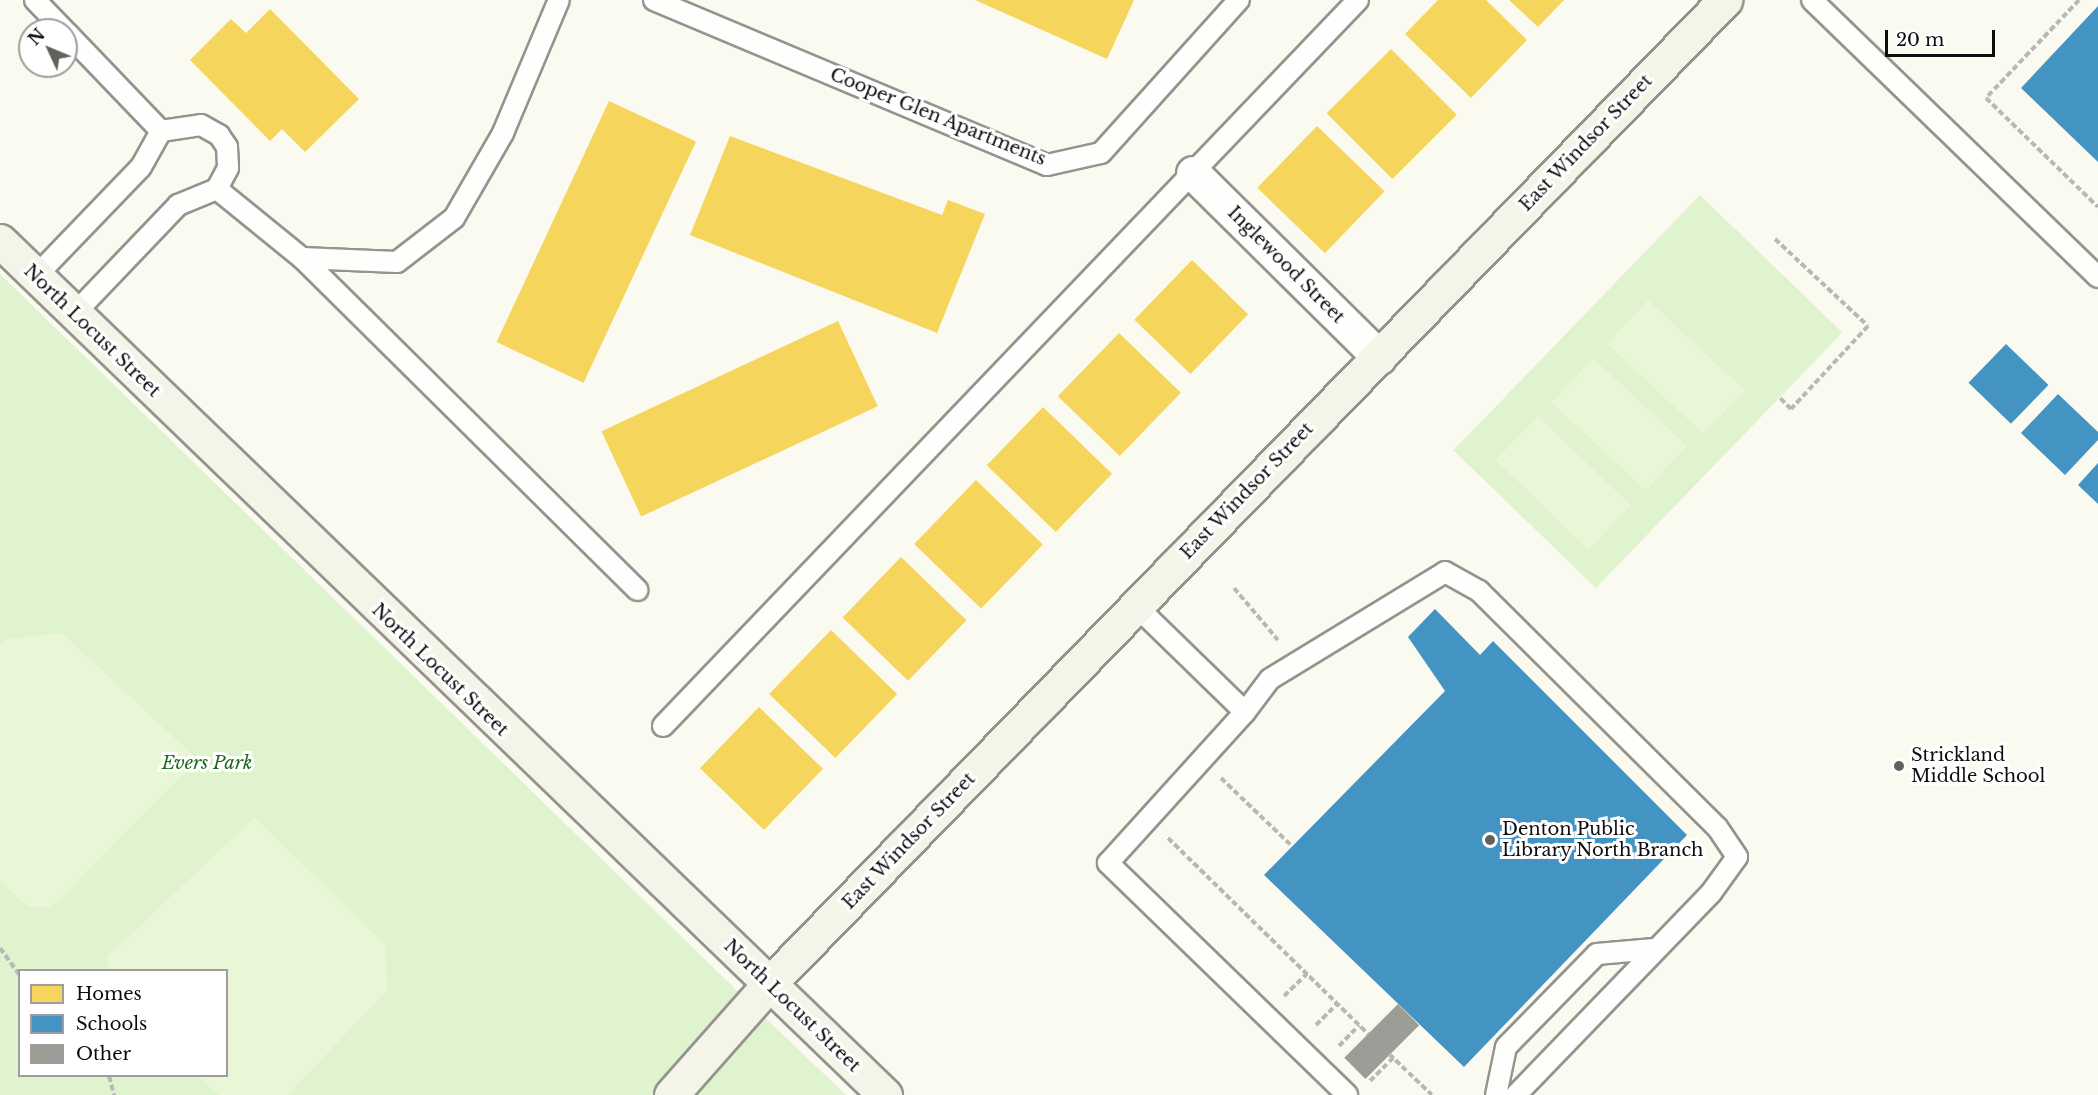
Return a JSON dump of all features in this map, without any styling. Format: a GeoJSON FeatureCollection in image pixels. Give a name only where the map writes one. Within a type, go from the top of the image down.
{"type":"FeatureCollection","features":[{"type":"Feature","properties":{"kind":"street","name":"East Windsor Street"},"geometry":{"type":"LineString","coordinates":[[671,1095],[770,983],[1725,0]]}},
{"type":"Feature","properties":{"kind":"street","name":"Inglewood Street"},"geometry":{"type":"LineString","coordinates":[[1193,173],[1379,357]]}},
{"type":"Feature","properties":{"kind":"street","name":"North Locust Street"},"geometry":{"type":"LineString","coordinates":[[0,241],[885,1095]]}},
{"type":"Feature","properties":{"kind":"lane"},"geometry":{"type":"LineString","coordinates":[[35,0],[52,18]]}},
{"type":"Feature","properties":{"kind":"lane"},"geometry":{"type":"LineString","coordinates":[[302,258],[397,262],[454,218],[503,132],[559,0]]}},
{"type":"Feature","properties":{"kind":"lane","name":"Cooper Glen Apartments"},"geometry":{"type":"LineString","coordinates":[[654,0],[1047,165],[1101,153],[1239,0]]}},
{"type":"Feature","properties":{"kind":"lane"},"geometry":{"type":"LineString","coordinates":[[663,726],[1358,0]]}},
{"type":"Feature","properties":{"kind":"lane"},"geometry":{"type":"LineString","coordinates":[[1812,0],[2098,277]]}},
{"type":"Feature","properties":{"kind":"lane"},"geometry":{"type":"LineString","coordinates":[[78,45],[161,131]]}},
{"type":"Feature","properties":{"kind":"lane"},"geometry":{"type":"LineString","coordinates":[[74,314],[178,205],[217,189],[228,168],[227,147],[219,135],[201,124],[161,131]]}},
{"type":"Feature","properties":{"kind":"lane"},"geometry":{"type":"LineString","coordinates":[[36,276],[141,167],[161,131]]}},
{"type":"Feature","properties":{"kind":"lane"},"geometry":{"type":"LineString","coordinates":[[217,189],[302,258],[638,590]]}},
{"type":"Feature","properties":{"kind":"lane"},"geometry":{"type":"LineString","coordinates":[[1355,1091],[1108,863],[1245,712],[1270,679],[1445,572],[1479,591],[1717,827],[1737,857],[1711,893],[1654,949],[1516,1095]]}},
{"type":"Feature","properties":{"kind":"lane"},"geometry":{"type":"LineString","coordinates":[[1137,606],[1245,712]]}},
{"type":"Feature","properties":{"kind":"lane"},"geometry":{"type":"LineString","coordinates":[[1496,1095],[1506,1047],[1597,954],[1654,949]]}},
{"type":"Feature","properties":{"kind":"path"},"geometry":{"type":"LineString","coordinates":[[2079,0],[1986,98],[2098,207]]}},
{"type":"Feature","properties":{"kind":"path"},"geometry":{"type":"LineString","coordinates":[[1775,239],[1868,326],[1791,409],[1780,398]]}},
{"type":"Feature","properties":{"kind":"path"},"geometry":{"type":"LineString","coordinates":[[1234,588],[1285,651]]}},
{"type":"Feature","properties":{"kind":"path"},"geometry":{"type":"LineString","coordinates":[[1213,786],[1226,771]]}},
{"type":"Feature","properties":{"kind":"path"},"geometry":{"type":"LineString","coordinates":[[1221,777],[1292,846]]}},
{"type":"Feature","properties":{"kind":"path"},"geometry":{"type":"LineString","coordinates":[[1172,826],[1164,835],[1368,1034]]}},
{"type":"Feature","properties":{"kind":"path"},"geometry":{"type":"LineString","coordinates":[[0,948],[18,973]]}},
{"type":"Feature","properties":{"kind":"path"},"geometry":{"type":"LineString","coordinates":[[1355,1091],[1391,1056],[1432,1095]]}},
{"type":"Feature","properties":{"kind":"path"},"geometry":{"type":"LineString","coordinates":[[109,1077],[114,1095]]}},
{"type":"Feature","properties":{"kind":"green space"},"geometry":{"type":"Polygon","coordinates":[[[1700,195],[1842,333],[1596,588],[1453,450],[1700,195]]]}},
{"type":"Feature","properties":{"kind":"green space","name":"Evers Park"},"geometry":{"type":"Polygon","coordinates":[[[0,274],[758,1011],[846,1095],[0,1095],[0,274]]]}},
{"type":"Feature","properties":{"kind":"green space"},"geometry":{"type":"Polygon","coordinates":[[[1648,300],[1745,390],[1704,434],[1607,344],[1648,300]]]}},
{"type":"Feature","properties":{"kind":"green space"},"geometry":{"type":"Polygon","coordinates":[[[1593,358],[1687,446],[1646,491],[1551,403],[1593,358]]]}},
{"type":"Feature","properties":{"kind":"green space"},"geometry":{"type":"Polygon","coordinates":[[[1538,416],[1631,506],[1588,549],[1496,460],[1538,416]]]}},
{"type":"Feature","properties":{"kind":"green space"},"geometry":{"type":"Polygon","coordinates":[[[62,633],[198,760],[52,907],[28,907],[0,881],[0,645],[7,639],[62,633]]]}},
{"type":"Feature","properties":{"kind":"green space"},"geometry":{"type":"Polygon","coordinates":[[[255,817],[386,946],[387,990],[288,1095],[219,1095],[198,1077],[228,1077],[228,969],[108,969],[108,956],[255,817]]]}},
{"type":"Feature","properties":{"kind":"building: Homes"},"geometry":{"type":"Polygon","coordinates":[[[975,0],[1134,0],[1107,59],[975,0]]]}},
{"type":"Feature","properties":{"kind":"building: Homes"},"geometry":{"type":"Polygon","coordinates":[[[1438,0],[1486,0],[1527,40],[1471,98],[1405,34],[1438,0]]]}},
{"type":"Feature","properties":{"kind":"building: Homes"},"geometry":{"type":"Polygon","coordinates":[[[1509,0],[1564,0],[1538,27],[1509,0]]]}},
{"type":"Feature","properties":{"kind":"building: Homes"},"geometry":{"type":"Polygon","coordinates":[[[270,9],[359,99],[305,152],[282,129],[270,141],[190,60],[231,19],[246,33],[270,9]]]}},
{"type":"Feature","properties":{"kind":"building: Homes"},"geometry":{"type":"Polygon","coordinates":[[[1391,49],[1457,115],[1392,179],[1327,113],[1391,49]]]}},
{"type":"Feature","properties":{"kind":"building: Homes"},"geometry":{"type":"Polygon","coordinates":[[[609,101],[696,142],[584,383],[497,342],[609,101]]]}},
{"type":"Feature","properties":{"kind":"building: Homes"},"geometry":{"type":"Polygon","coordinates":[[[1317,126],[1385,191],[1325,253],[1257,188],[1317,126]]]}},
{"type":"Feature","properties":{"kind":"building: Homes"},"geometry":{"type":"Polygon","coordinates":[[[730,136],[942,215],[948,200],[985,214],[937,333],[690,235],[730,136]]]}},
{"type":"Feature","properties":{"kind":"building: Homes"},"geometry":{"type":"Polygon","coordinates":[[[1192,260],[1248,314],[1190,374],[1134,320],[1192,260]]]}},
{"type":"Feature","properties":{"kind":"building: Homes"},"geometry":{"type":"Polygon","coordinates":[[[838,321],[878,406],[641,516],[601,431],[838,321]]]}},
{"type":"Feature","properties":{"kind":"building: Homes"},"geometry":{"type":"Polygon","coordinates":[[[1119,333],[1181,393],[1120,456],[1058,396],[1119,333]]]}},
{"type":"Feature","properties":{"kind":"building: Homes"},"geometry":{"type":"Polygon","coordinates":[[[1043,407],[1112,474],[1056,532],[987,465],[1043,407]]]}},
{"type":"Feature","properties":{"kind":"building: Homes"},"geometry":{"type":"Polygon","coordinates":[[[976,480],[1043,545],[981,609],[914,544],[976,480]]]}},
{"type":"Feature","properties":{"kind":"building: Homes"},"geometry":{"type":"Polygon","coordinates":[[[901,557],[966,620],[908,681],[843,617],[901,557]]]}},
{"type":"Feature","properties":{"kind":"building: Homes"},"geometry":{"type":"Polygon","coordinates":[[[831,630],[897,694],[835,758],[769,694],[831,630]]]}},
{"type":"Feature","properties":{"kind":"building: Homes"},"geometry":{"type":"Polygon","coordinates":[[[759,707],[823,769],[764,830],[700,768],[759,707]]]}},
{"type":"Feature","properties":{"kind":"building: Schools"},"geometry":{"type":"Polygon","coordinates":[[[2098,6],[2098,162],[2021,88],[2098,6]]]}},
{"type":"Feature","properties":{"kind":"building: Schools"},"geometry":{"type":"Polygon","coordinates":[[[2006,344],[2048,385],[2011,424],[1968,383],[2006,344]]]}},
{"type":"Feature","properties":{"kind":"building: Schools"},"geometry":{"type":"Polygon","coordinates":[[[2058,394],[2098,432],[2098,440],[2065,475],[2021,433],[2058,394]]]}},
{"type":"Feature","properties":{"kind":"building: Schools"},"geometry":{"type":"Polygon","coordinates":[[[2098,463],[2098,504],[2078,485],[2098,463]]]}},
{"type":"Feature","properties":{"kind":"building: Schools","name":"Denton Public Library North Branch"},"geometry":{"type":"Polygon","coordinates":[[[1435,609],[1480,655],[1493,641],[1687,835],[1464,1067],[1264,875],[1445,691],[1408,637],[1435,609]]]}},
{"type":"Feature","properties":{"kind":"building: Other"},"geometry":{"type":"Polygon","coordinates":[[[1398,1004],[1419,1025],[1365,1079],[1344,1058],[1398,1004]]]}},
{"type":"Feature","properties":{"kind":"place","name":"Strickland Middle School"},"geometry":{"type":"Point","coordinates":[1899,766]}},
{"type":"Feature","properties":{"kind":"place","name":"Denton Public Library North Branch"},"geometry":{"type":"Point","coordinates":[1490,840]}}]}
